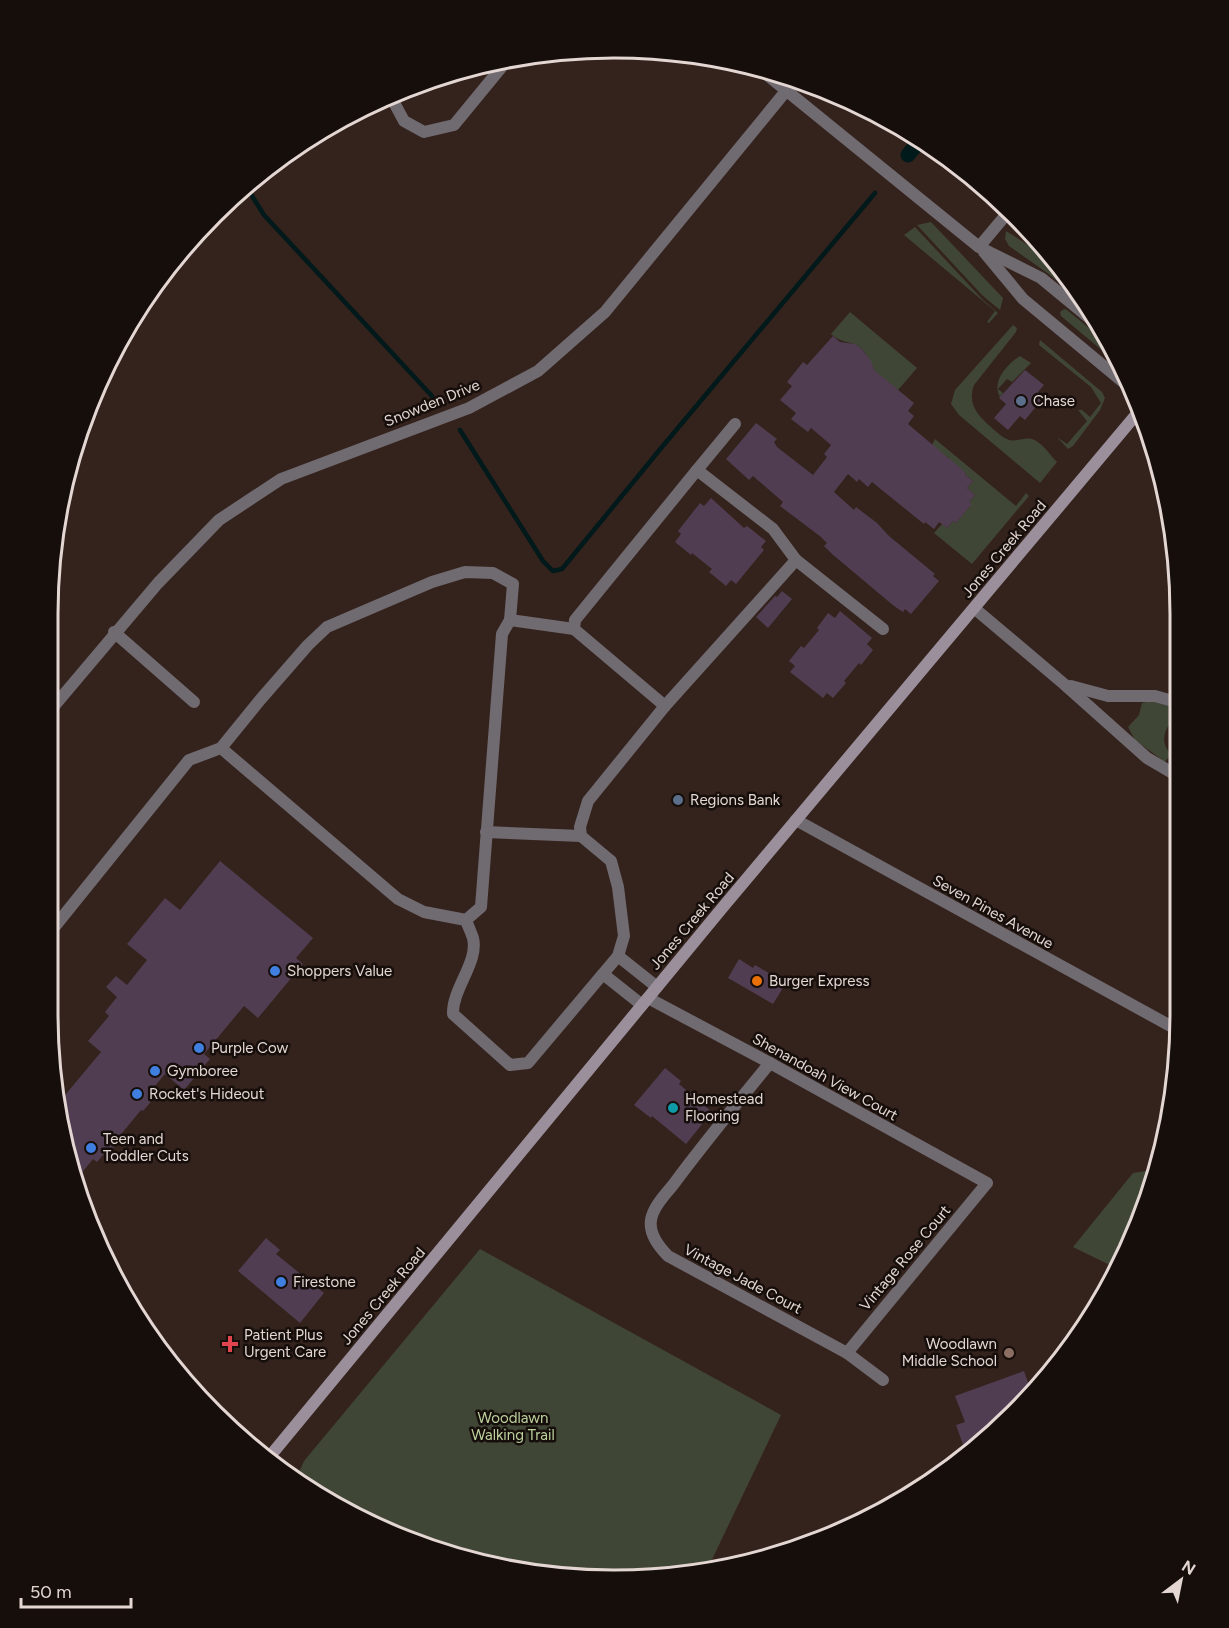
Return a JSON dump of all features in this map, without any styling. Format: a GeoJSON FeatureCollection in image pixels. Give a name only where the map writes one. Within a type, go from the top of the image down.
{"type":"FeatureCollection","features":[{"type":"Feature","properties":{"kind":"main road","name":"Jones Creek Road"},"geometry":{"type":"LineString","coordinates":[[273,1453],[657,987],[1134,417]]}},
{"type":"Feature","properties":{"kind":"street"},"geometry":{"type":"LineString","coordinates":[[395,104],[404,121],[424,132],[454,125],[499,71]]}},
{"type":"Feature","properties":{"kind":"street"},"geometry":{"type":"LineString","coordinates":[[776,83],[979,247],[1023,299],[1116,377]]}},
{"type":"Feature","properties":{"kind":"street","name":"Snowden Drive"},"geometry":{"type":"LineString","coordinates":[[58,701],[114,632],[219,520],[281,479],[469,408],[538,370],[605,312],[789,87]]}},
{"type":"Feature","properties":{"kind":"street"},"geometry":{"type":"LineString","coordinates":[[979,247],[1004,217]]}},
{"type":"Feature","properties":{"kind":"street"},"geometry":{"type":"LineString","coordinates":[[979,247],[1041,278],[1079,309]]}},
{"type":"Feature","properties":{"kind":"street"},"geometry":{"type":"LineString","coordinates":[[574,629],[575,620],[735,424]]}},
{"type":"Feature","properties":{"kind":"street"},"geometry":{"type":"LineString","coordinates":[[697,470],[772,529],[796,560],[883,629]]}},
{"type":"Feature","properties":{"kind":"street"},"geometry":{"type":"LineString","coordinates":[[581,836],[580,827],[588,801],[665,706],[796,560]]}},
{"type":"Feature","properties":{"kind":"street"},"geometry":{"type":"LineString","coordinates":[[58,923],[189,760],[221,748],[308,645],[327,627],[432,582],[465,572],[493,573],[513,584],[510,620],[502,634],[481,907],[466,920]]}},
{"type":"Feature","properties":{"kind":"street"},"geometry":{"type":"LineString","coordinates":[[974,608],[1147,758],[1170,771]]}},
{"type":"Feature","properties":{"kind":"street"},"geometry":{"type":"LineString","coordinates":[[510,620],[574,629],[665,706]]}},
{"type":"Feature","properties":{"kind":"street"},"geometry":{"type":"LineString","coordinates":[[114,632],[194,702]]}},
{"type":"Feature","properties":{"kind":"street"},"geometry":{"type":"LineString","coordinates":[[1064,684],[1108,696],[1155,696],[1170,700]]}},
{"type":"Feature","properties":{"kind":"street"},"geometry":{"type":"LineString","coordinates":[[221,748],[398,899],[424,912],[466,920]]}},
{"type":"Feature","properties":{"kind":"street","name":"Seven Pines Avenue"},"geometry":{"type":"LineString","coordinates":[[796,820],[1170,1026]]}},
{"type":"Feature","properties":{"kind":"street"},"geometry":{"type":"LineString","coordinates":[[466,920],[474,940],[470,962],[452,1003],[453,1014],[510,1065],[528,1063],[618,956],[624,936],[618,887],[611,861],[581,836],[486,832]]}},
{"type":"Feature","properties":{"kind":"street"},"geometry":{"type":"LineString","coordinates":[[618,956],[657,987]]}},
{"type":"Feature","properties":{"kind":"street","name":"Shenandoah View Court"},"geometry":{"type":"LineString","coordinates":[[603,974],[645,1002],[770,1063],[987,1183]]}},
{"type":"Feature","properties":{"kind":"street","name":"Vintage Jade Court"},"geometry":{"type":"LineString","coordinates":[[770,1063],[697,1152],[655,1208],[651,1221],[654,1235],[659,1247],[668,1256],[847,1353],[883,1380]]}},
{"type":"Feature","properties":{"kind":"street","name":"Vintage Rose Court"},"geometry":{"type":"LineString","coordinates":[[847,1353],[987,1183]]}},
{"type":"Feature","properties":{"kind":"green space"},"geometry":{"type":"Polygon","coordinates":[[[931,222],[1003,298],[1000,310],[982,295],[917,225],[931,222]]]}},
{"type":"Feature","properties":{"kind":"green space"},"geometry":{"type":"Polygon","coordinates":[[[915,227],[998,313],[989,323],[987,322],[995,311],[904,235],[915,227]]]}},
{"type":"Feature","properties":{"kind":"green space"},"geometry":{"type":"Polygon","coordinates":[[[1006,231],[1035,251],[1063,286],[1009,246],[1005,239],[1006,231]]]}},
{"type":"Feature","properties":{"kind":"green space"},"geometry":{"type":"Polygon","coordinates":[[[1067,310],[1092,331],[1104,352],[1061,316],[1060,312],[1067,310]]]}},
{"type":"Feature","properties":{"kind":"green space"},"geometry":{"type":"Polygon","coordinates":[[[850,312],[917,368],[898,390],[876,372],[861,348],[831,334],[850,312]]]}},
{"type":"Feature","properties":{"kind":"green space"},"geometry":{"type":"Polygon","coordinates":[[[1013,325],[1017,328],[1016,332],[974,385],[973,404],[979,415],[1001,435],[1012,440],[1036,441],[1057,462],[1040,483],[959,415],[951,404],[955,390],[1013,325]]]}},
{"type":"Feature","properties":{"kind":"green space"},"geometry":{"type":"Polygon","coordinates":[[[1040,340],[1102,392],[1105,398],[1100,410],[1073,446],[1068,449],[1057,437],[1067,444],[1087,421],[1078,410],[1082,410],[1090,417],[1101,403],[1091,387],[1039,345],[1040,340]]]}},
{"type":"Feature","properties":{"kind":"green space"},"geometry":{"type":"Polygon","coordinates":[[[1020,356],[1031,363],[1012,382],[1007,379],[998,389],[999,380],[1006,369],[1020,356]]]}},
{"type":"Feature","properties":{"kind":"green space"},"geometry":{"type":"Polygon","coordinates":[[[935,439],[1016,506],[1026,493],[1029,496],[972,564],[934,533],[942,524],[947,528],[953,521],[956,523],[971,505],[969,502],[975,495],[967,488],[973,481],[965,475],[966,473],[948,461],[949,458],[931,447],[935,439]]]}},
{"type":"Feature","properties":{"kind":"green space"},"geometry":{"type":"Polygon","coordinates":[[[1152,701],[1170,707],[1170,724],[1164,735],[1170,755],[1165,762],[1135,740],[1128,727],[1139,715],[1142,703],[1152,701]]]}},
{"type":"Feature","properties":{"kind":"green space"},"geometry":{"type":"Polygon","coordinates":[[[1148,1171],[1128,1226],[1110,1265],[1073,1247],[1133,1173],[1148,1171]]]}},
{"type":"Feature","properties":{"kind":"green space","name":"Woodlawn Walking Trail"},"geometry":{"type":"Polygon","coordinates":[[[480,1249],[781,1415],[711,1561],[687,1565],[614,1570],[578,1568],[542,1565],[471,1551],[402,1527],[336,1495],[300,1472],[304,1461],[480,1249]]]}},
{"type":"Feature","properties":{"kind":"building"},"geometry":{"type":"Polygon","coordinates":[[[833,336],[840,342],[855,344],[862,349],[871,361],[874,370],[914,403],[908,411],[914,416],[908,424],[973,481],[967,488],[975,495],[969,502],[972,504],[956,523],[953,521],[947,528],[939,522],[934,529],[925,522],[924,524],[872,482],[868,487],[859,479],[857,482],[848,474],[834,492],[854,510],[856,507],[877,523],[889,536],[935,574],[933,576],[939,581],[911,614],[905,609],[903,612],[894,606],[832,554],[824,546],[827,543],[821,537],[780,506],[783,502],[753,476],[749,480],[726,459],[756,423],[777,439],[774,442],[777,447],[813,475],[827,457],[824,454],[831,445],[811,428],[808,432],[791,419],[796,413],[780,400],[792,386],[787,382],[803,362],[807,365],[833,336]]]}},
{"type":"Feature","properties":{"kind":"building","name":"Chase"},"geometry":{"type":"Polygon","coordinates":[[[1025,370],[1044,385],[1038,392],[1044,397],[1025,420],[1020,416],[1008,430],[994,418],[1006,404],[999,398],[1025,370]]]}},
{"type":"Feature","properties":{"kind":"building"},"geometry":{"type":"Polygon","coordinates":[[[711,498],[744,528],[747,526],[766,541],[761,547],[764,550],[736,584],[731,580],[726,586],[709,572],[712,569],[675,542],[681,534],[678,531],[700,503],[704,506],[711,498]]]}},
{"type":"Feature","properties":{"kind":"building"},"geometry":{"type":"Polygon","coordinates":[[[782,591],[792,599],[768,628],[756,617],[782,591]]]}},
{"type":"Feature","properties":{"kind":"building"},"geometry":{"type":"Polygon","coordinates":[[[840,611],[872,638],[867,644],[873,650],[844,681],[846,683],[833,698],[827,693],[823,698],[790,672],[795,666],[789,661],[801,646],[804,648],[819,630],[817,628],[828,613],[835,618],[840,611]]]}},
{"type":"Feature","properties":{"kind":"building"},"geometry":{"type":"Polygon","coordinates":[[[220,861],[313,938],[296,958],[303,964],[258,1018],[244,1006],[204,1054],[210,1059],[184,1090],[165,1074],[150,1092],[155,1097],[118,1138],[120,1140],[108,1154],[104,1154],[97,1162],[93,1159],[82,1173],[65,1096],[101,1052],[88,1041],[109,1016],[105,1012],[117,997],[106,987],[116,976],[127,985],[147,960],[127,944],[165,898],[180,910],[220,861]]]}},
{"type":"Feature","properties":{"kind":"building","name":"Burger Express"},"geometry":{"type":"Polygon","coordinates":[[[739,959],[753,968],[755,965],[786,983],[773,1004],[728,978],[739,959]]]}},
{"type":"Feature","properties":{"kind":"building","name":"Homestead Flooring"},"geometry":{"type":"Polygon","coordinates":[[[665,1068],[681,1081],[679,1084],[712,1112],[686,1144],[652,1116],[651,1118],[634,1105],[665,1068]]]}},
{"type":"Feature","properties":{"kind":"building","name":"Firestone"},"geometry":{"type":"Polygon","coordinates":[[[266,1238],[280,1250],[276,1254],[324,1293],[300,1323],[238,1271],[266,1238]]]}},
{"type":"Feature","properties":{"kind":"building"},"geometry":{"type":"Polygon","coordinates":[[[1024,1371],[1029,1385],[1008,1407],[964,1446],[956,1425],[965,1422],[955,1396],[1024,1371]]]}},
{"type":"Feature","properties":{"kind":"waterway"},"geometry":{"type":"LineString","coordinates":[[908,155],[915,147]]}},
{"type":"Feature","properties":{"kind":"waterway"},"geometry":{"type":"LineString","coordinates":[[460,430],[543,561],[553,571],[562,569],[875,193]]}},
{"type":"Feature","properties":{"kind":"waterway"},"geometry":{"type":"LineString","coordinates":[[251,194],[264,215],[432,396]]}},
{"type":"Feature","properties":{"kind":"place","name":"Chase"},"geometry":{"type":"Point","coordinates":[1021,401]}},
{"type":"Feature","properties":{"kind":"place","name":"Regions Bank"},"geometry":{"type":"Point","coordinates":[678,800]}},
{"type":"Feature","properties":{"kind":"place","name":"Shoppers Value"},"geometry":{"type":"Point","coordinates":[275,971]}},
{"type":"Feature","properties":{"kind":"place","name":"Burger Express"},"geometry":{"type":"Point","coordinates":[757,981]}},
{"type":"Feature","properties":{"kind":"place","name":"Purple Cow"},"geometry":{"type":"Point","coordinates":[199,1048]}},
{"type":"Feature","properties":{"kind":"place","name":"Gymboree"},"geometry":{"type":"Point","coordinates":[155,1071]}},
{"type":"Feature","properties":{"kind":"place","name":"Rocket's Hideout"},"geometry":{"type":"Point","coordinates":[137,1094]}},
{"type":"Feature","properties":{"kind":"place","name":"Homestead Flooring"},"geometry":{"type":"Point","coordinates":[673,1108]}},
{"type":"Feature","properties":{"kind":"place","name":"Teen and Toddler Cuts"},"geometry":{"type":"Point","coordinates":[91,1148]}},
{"type":"Feature","properties":{"kind":"place","name":"Firestone"},"geometry":{"type":"Point","coordinates":[281,1282]}},
{"type":"Feature","properties":{"kind":"place","name":"Patient Plus Urgent Care"},"geometry":{"type":"Point","coordinates":[230,1344]}},
{"type":"Feature","properties":{"kind":"place","name":"Woodlawn Middle School"},"geometry":{"type":"Point","coordinates":[1009,1353]}}]}
